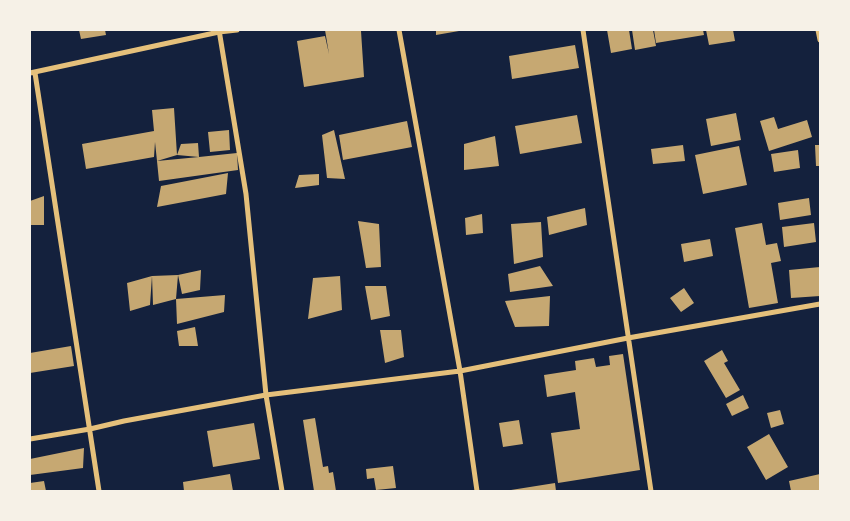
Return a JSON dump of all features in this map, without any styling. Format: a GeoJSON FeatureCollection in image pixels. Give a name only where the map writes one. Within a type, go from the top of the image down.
{"type":"FeatureCollection","features":[{"type":"Feature","properties":{"kind":"street"},"geometry":{"type":"LineString","coordinates":[[99,491],[33,73],[219,31],[237,30]]}},
{"type":"Feature","properties":{"kind":"street"},"geometry":{"type":"LineString","coordinates":[[399,30],[460,371],[477,491]]}},
{"type":"Feature","properties":{"kind":"street"},"geometry":{"type":"LineString","coordinates":[[583,30],[651,491]]}},
{"type":"Feature","properties":{"kind":"street"},"geometry":{"type":"LineString","coordinates":[[818,30],[820,40]]}},
{"type":"Feature","properties":{"kind":"street"},"geometry":{"type":"LineString","coordinates":[[219,31],[246,194],[266,395],[282,491]]}},
{"type":"Feature","properties":{"kind":"street"},"geometry":{"type":"LineString","coordinates":[[30,439],[266,395],[460,371],[628,338],[820,304]]}},
{"type":"Feature","properties":{"kind":"building"},"geometry":{"type":"Polygon","coordinates":[[[79,30],[105,30],[106,35],[81,39],[79,30]]]}},
{"type":"Feature","properties":{"kind":"building"},"geometry":{"type":"Polygon","coordinates":[[[325,30],[361,31],[364,77],[304,87],[297,41],[325,36],[329,54],[325,30]]]}},
{"type":"Feature","properties":{"kind":"building"},"geometry":{"type":"Polygon","coordinates":[[[436,30],[459,30],[459,31],[436,35],[436,30]]]}},
{"type":"Feature","properties":{"kind":"building"},"geometry":{"type":"Polygon","coordinates":[[[607,30],[629,30],[632,49],[611,53],[607,30]]]}},
{"type":"Feature","properties":{"kind":"building"},"geometry":{"type":"Polygon","coordinates":[[[632,30],[653,30],[656,46],[635,50],[632,30]]]}},
{"type":"Feature","properties":{"kind":"building"},"geometry":{"type":"Polygon","coordinates":[[[654,30],[703,30],[704,35],[656,43],[654,30]]]}},
{"type":"Feature","properties":{"kind":"building"},"geometry":{"type":"Polygon","coordinates":[[[706,30],[733,30],[735,41],[709,45],[706,30]]]}},
{"type":"Feature","properties":{"kind":"building"},"geometry":{"type":"Polygon","coordinates":[[[575,45],[579,68],[512,79],[509,56],[575,45]]]}},
{"type":"Feature","properties":{"kind":"building"},"geometry":{"type":"Polygon","coordinates":[[[174,108],[177,155],[157,161],[155,142],[154,157],[86,169],[82,144],[154,131],[152,110],[174,108]]]}},
{"type":"Feature","properties":{"kind":"building"},"geometry":{"type":"Polygon","coordinates":[[[736,113],[741,140],[711,146],[706,119],[736,113]]]}},
{"type":"Feature","properties":{"kind":"building"},"geometry":{"type":"Polygon","coordinates":[[[577,115],[582,143],[520,154],[515,126],[577,115]]]}},
{"type":"Feature","properties":{"kind":"building"},"geometry":{"type":"Polygon","coordinates":[[[774,117],[778,129],[807,120],[812,137],[769,151],[760,121],[774,117]]]}},
{"type":"Feature","properties":{"kind":"building"},"geometry":{"type":"Polygon","coordinates":[[[407,121],[412,147],[343,160],[339,135],[407,121]]]}},
{"type":"Feature","properties":{"kind":"building"},"geometry":{"type":"Polygon","coordinates":[[[229,130],[230,150],[210,152],[208,132],[229,130]]]}},
{"type":"Feature","properties":{"kind":"building"},"geometry":{"type":"Polygon","coordinates":[[[334,130],[345,179],[327,178],[322,135],[334,130]]]}},
{"type":"Feature","properties":{"kind":"building"},"geometry":{"type":"Polygon","coordinates":[[[495,136],[499,166],[464,170],[464,144],[495,136]]]}},
{"type":"Feature","properties":{"kind":"building"},"geometry":{"type":"Polygon","coordinates":[[[198,143],[199,157],[177,155],[181,144],[198,143]]]}},
{"type":"Feature","properties":{"kind":"building"},"geometry":{"type":"Polygon","coordinates":[[[683,145],[685,161],[653,164],[651,149],[683,145]]]}},
{"type":"Feature","properties":{"kind":"building"},"geometry":{"type":"Polygon","coordinates":[[[815,145],[820,145],[820,166],[816,166],[815,145]]]}},
{"type":"Feature","properties":{"kind":"building"},"geometry":{"type":"Polygon","coordinates":[[[739,146],[747,185],[703,194],[695,155],[739,146]]]}},
{"type":"Feature","properties":{"kind":"building"},"geometry":{"type":"Polygon","coordinates":[[[798,150],[800,168],[774,172],[771,154],[798,150]]]}},
{"type":"Feature","properties":{"kind":"building"},"geometry":{"type":"Polygon","coordinates":[[[237,153],[238,170],[159,181],[157,161],[237,153]]]}},
{"type":"Feature","properties":{"kind":"building"},"geometry":{"type":"Polygon","coordinates":[[[228,173],[226,194],[157,207],[161,186],[228,173]]]}},
{"type":"Feature","properties":{"kind":"building"},"geometry":{"type":"Polygon","coordinates":[[[319,174],[319,185],[295,188],[299,175],[319,174]]]}},
{"type":"Feature","properties":{"kind":"building"},"geometry":{"type":"Polygon","coordinates":[[[44,196],[44,225],[30,225],[30,201],[44,196]]]}},
{"type":"Feature","properties":{"kind":"building"},"geometry":{"type":"Polygon","coordinates":[[[809,198],[811,215],[780,220],[778,203],[809,198]]]}},
{"type":"Feature","properties":{"kind":"building"},"geometry":{"type":"Polygon","coordinates":[[[585,208],[587,225],[549,235],[547,217],[585,208]]]}},
{"type":"Feature","properties":{"kind":"building"},"geometry":{"type":"Polygon","coordinates":[[[482,214],[483,233],[466,235],[465,218],[482,214]]]}},
{"type":"Feature","properties":{"kind":"building"},"geometry":{"type":"Polygon","coordinates":[[[358,221],[379,224],[381,267],[366,268],[358,221]]]}},
{"type":"Feature","properties":{"kind":"building"},"geometry":{"type":"Polygon","coordinates":[[[541,222],[543,257],[514,264],[511,224],[541,222]]]}},
{"type":"Feature","properties":{"kind":"building"},"geometry":{"type":"Polygon","coordinates":[[[762,223],[766,245],[777,243],[781,261],[771,263],[778,303],[749,308],[735,228],[762,223]]]}},
{"type":"Feature","properties":{"kind":"building"},"geometry":{"type":"Polygon","coordinates":[[[814,223],[816,242],[784,247],[782,227],[814,223]]]}},
{"type":"Feature","properties":{"kind":"building"},"geometry":{"type":"Polygon","coordinates":[[[710,239],[713,256],[684,262],[681,244],[710,239]]]}},
{"type":"Feature","properties":{"kind":"building"},"geometry":{"type":"Polygon","coordinates":[[[540,266],[553,286],[510,292],[508,274],[540,266]]]}},
{"type":"Feature","properties":{"kind":"building"},"geometry":{"type":"Polygon","coordinates":[[[820,267],[820,296],[791,298],[789,270],[820,267]]]}},
{"type":"Feature","properties":{"kind":"building"},"geometry":{"type":"Polygon","coordinates":[[[201,270],[200,290],[182,294],[178,275],[201,270]]]}},
{"type":"Feature","properties":{"kind":"building"},"geometry":{"type":"Polygon","coordinates":[[[178,275],[176,299],[153,305],[152,276],[178,275]]]}},
{"type":"Feature","properties":{"kind":"building"},"geometry":{"type":"Polygon","coordinates":[[[152,276],[150,305],[130,311],[127,283],[152,276]]]}},
{"type":"Feature","properties":{"kind":"building"},"geometry":{"type":"Polygon","coordinates":[[[340,276],[342,310],[308,319],[313,278],[340,276]]]}},
{"type":"Feature","properties":{"kind":"building"},"geometry":{"type":"Polygon","coordinates":[[[365,286],[386,286],[390,316],[371,320],[365,286]]]}},
{"type":"Feature","properties":{"kind":"building"},"geometry":{"type":"Polygon","coordinates":[[[684,288],[694,303],[681,312],[670,298],[684,288]]]}},
{"type":"Feature","properties":{"kind":"building"},"geometry":{"type":"Polygon","coordinates":[[[225,295],[224,312],[177,324],[176,299],[225,295]]]}},
{"type":"Feature","properties":{"kind":"building"},"geometry":{"type":"Polygon","coordinates":[[[550,296],[549,326],[515,327],[505,301],[550,296]]]}},
{"type":"Feature","properties":{"kind":"building"},"geometry":{"type":"Polygon","coordinates":[[[195,327],[198,346],[179,346],[177,331],[195,327]]]}},
{"type":"Feature","properties":{"kind":"building"},"geometry":{"type":"Polygon","coordinates":[[[380,330],[401,330],[404,357],[385,363],[380,330]]]}},
{"type":"Feature","properties":{"kind":"building"},"geometry":{"type":"Polygon","coordinates":[[[71,346],[74,366],[30,373],[30,353],[71,346]]]}},
{"type":"Feature","properties":{"kind":"building"},"geometry":{"type":"Polygon","coordinates":[[[722,350],[728,361],[724,363],[740,390],[726,398],[704,361],[722,350]]]}},
{"type":"Feature","properties":{"kind":"building"},"geometry":{"type":"Polygon","coordinates":[[[623,354],[640,470],[558,483],[551,433],[580,429],[575,392],[547,397],[544,375],[576,370],[575,361],[594,358],[596,367],[610,365],[609,356],[623,354]]]}},
{"type":"Feature","properties":{"kind":"building"},"geometry":{"type":"Polygon","coordinates":[[[743,395],[749,408],[732,416],[726,404],[743,395]]]}},
{"type":"Feature","properties":{"kind":"building"},"geometry":{"type":"Polygon","coordinates":[[[780,410],[784,424],[771,428],[767,413],[780,410]]]}},
{"type":"Feature","properties":{"kind":"building"},"geometry":{"type":"Polygon","coordinates":[[[315,418],[323,467],[328,466],[329,473],[333,472],[336,491],[314,491],[303,420],[315,418]]]}},
{"type":"Feature","properties":{"kind":"building"},"geometry":{"type":"Polygon","coordinates":[[[519,420],[523,444],[503,447],[499,423],[519,420]]]}},
{"type":"Feature","properties":{"kind":"building"},"geometry":{"type":"Polygon","coordinates":[[[254,423],[260,459],[213,467],[207,431],[254,423]]]}},
{"type":"Feature","properties":{"kind":"building"},"geometry":{"type":"Polygon","coordinates":[[[769,434],[788,467],[766,480],[747,447],[769,434]]]}},
{"type":"Feature","properties":{"kind":"building"},"geometry":{"type":"Polygon","coordinates":[[[84,448],[83,468],[30,475],[30,459],[84,448]]]}},
{"type":"Feature","properties":{"kind":"building"},"geometry":{"type":"Polygon","coordinates":[[[393,466],[396,488],[376,490],[374,478],[367,479],[366,469],[393,466]]]}},
{"type":"Feature","properties":{"kind":"building"},"geometry":{"type":"Polygon","coordinates":[[[230,474],[233,491],[184,491],[183,482],[230,474]]]}},
{"type":"Feature","properties":{"kind":"building"},"geometry":{"type":"Polygon","coordinates":[[[820,474],[820,491],[791,491],[789,481],[820,474]]]}},
{"type":"Feature","properties":{"kind":"building"},"geometry":{"type":"Polygon","coordinates":[[[44,481],[46,491],[30,491],[30,483],[44,481]]]}},
{"type":"Feature","properties":{"kind":"building"},"geometry":{"type":"Polygon","coordinates":[[[555,483],[556,491],[511,491],[511,490],[555,483]]]}}]}
